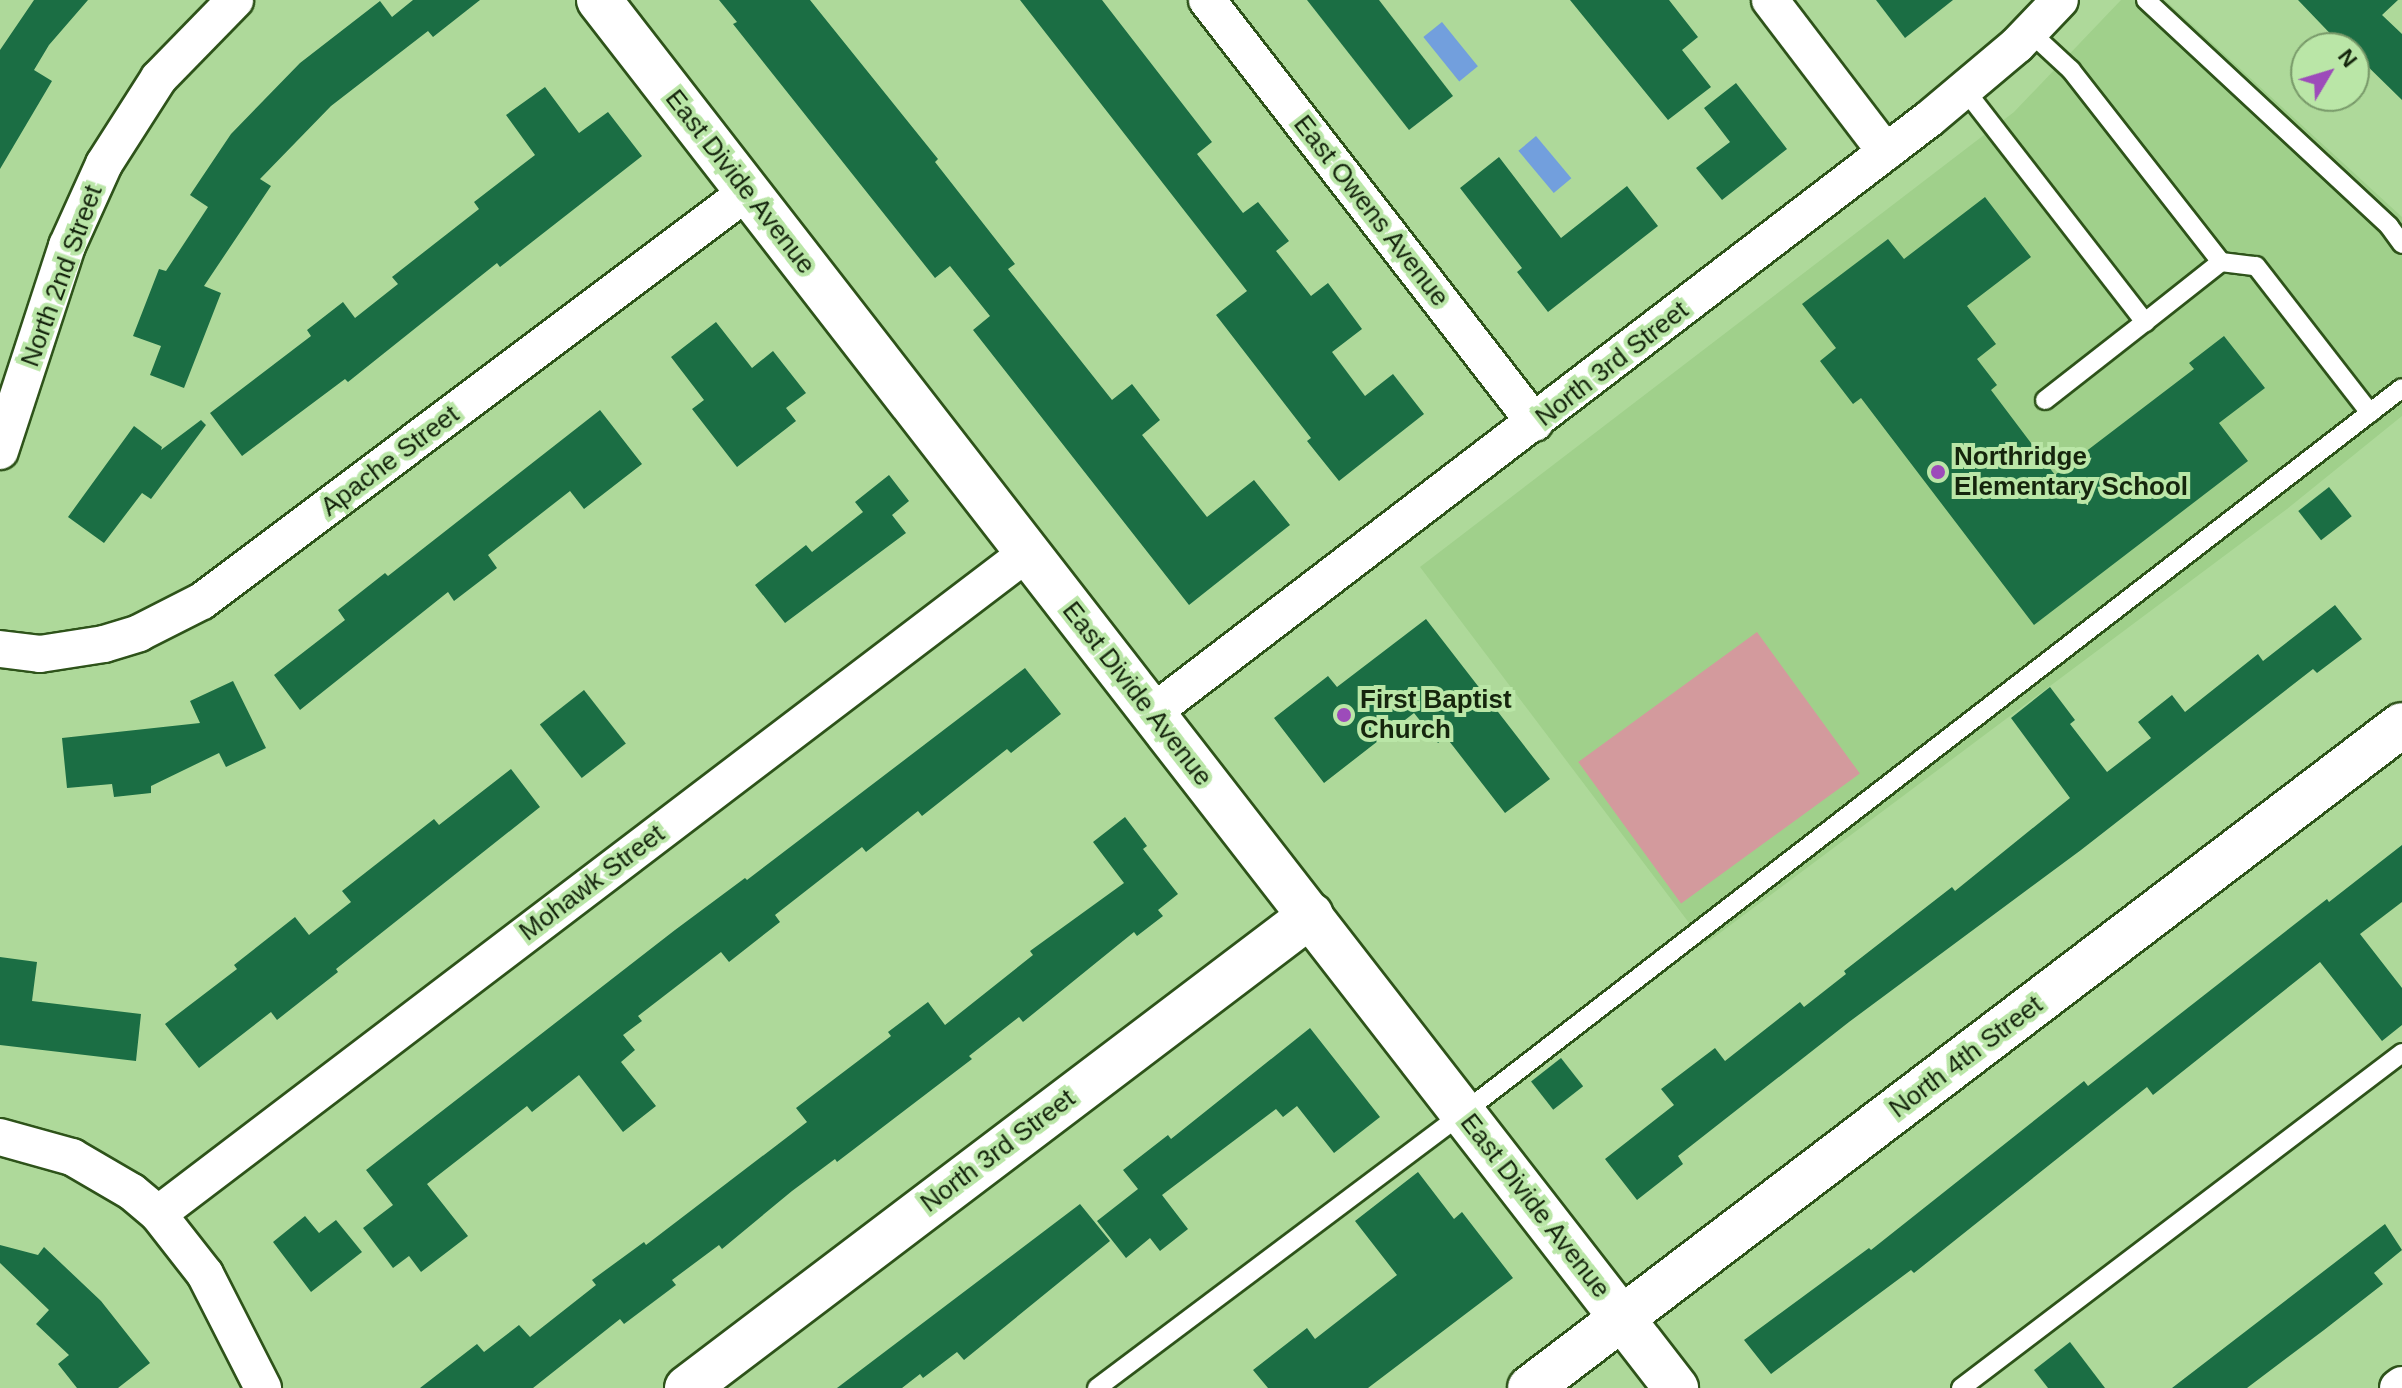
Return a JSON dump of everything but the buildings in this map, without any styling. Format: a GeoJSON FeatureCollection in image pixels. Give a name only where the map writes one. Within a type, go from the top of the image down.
{"type":"FeatureCollection","features":[{"type":"Feature","properties":{"kind":"street","name":"North 2nd Street"},"geometry":{"type":"LineString","coordinates":[[0,451],[67,246],[104,164],[159,78],[235,0]]}},
{"type":"Feature","properties":{"kind":"street","name":"East Divide Avenue"},"geometry":{"type":"LineString","coordinates":[[599,0],[1676,1388]]}},
{"type":"Feature","properties":{"kind":"street","name":"East Owens Avenue"},"geometry":{"type":"LineString","coordinates":[[1207,0],[1535,423]]}},
{"type":"Feature","properties":{"kind":"street"},"geometry":{"type":"LineString","coordinates":[[1770,0],[1886,152]]}},
{"type":"Feature","properties":{"kind":"street","name":"North 3rd Street"},"geometry":{"type":"LineString","coordinates":[[1152,713],[1535,423],[1965,90],[2030,32],[2060,0]]}},
{"type":"Feature","properties":{"kind":"street","name":"Apache Street"},"geometry":{"type":"LineString","coordinates":[[0,649],[40,654],[104,644],[139,633],[202,601],[747,192]]}},
{"type":"Feature","properties":{"kind":"street","name":"Mohawk Street"},"geometry":{"type":"LineString","coordinates":[[158,1214],[1027,553]]}},
{"type":"Feature","properties":{"kind":"street","name":"North 4th Street"},"geometry":{"type":"LineString","coordinates":[[1530,1388],[2402,725]]}},
{"type":"Feature","properties":{"kind":"street","name":"North 3rd Street"},"geometry":{"type":"LineString","coordinates":[[687,1388],[1311,915]]}},
{"type":"Feature","properties":{"kind":"street"},"geometry":{"type":"LineString","coordinates":[[0,1137],[72,1157],[132,1192],[158,1214],[205,1274],[263,1388]]}},
{"type":"Feature","properties":{"kind":"lane"},"geometry":{"type":"LineString","coordinates":[[2146,0],[2389,226],[2402,244]]}},
{"type":"Feature","properties":{"kind":"lane"},"geometry":{"type":"LineString","coordinates":[[2030,32],[2071,70],[2221,262]]}},
{"type":"Feature","properties":{"kind":"lane"},"geometry":{"type":"LineString","coordinates":[[1965,90],[2145,322]]}},
{"type":"Feature","properties":{"kind":"lane"},"geometry":{"type":"LineString","coordinates":[[2045,400],[2221,262],[2256,266],[2370,413]]}},
{"type":"Feature","properties":{"kind":"lane"},"geometry":{"type":"LineString","coordinates":[[1097,1388],[1463,1113],[2402,388]]}},
{"type":"Feature","properties":{"kind":"lane"},"geometry":{"type":"LineString","coordinates":[[1961,1388],[2402,1053]]}},
{"type":"Feature","properties":{"kind":"shaded area","name":"Northridge Elementary School"},"geometry":{"type":"Polygon","coordinates":[[[2121,0],[2165,0],[2402,217],[2402,416],[2287,509],[1705,944],[1420,567],[2014,112],[2121,0]]]}},
{"type":"Feature","properties":{"kind":"shaded area"},"geometry":{"type":"Polygon","coordinates":[[[1757,632],[1860,774],[1681,903],[1578,762],[1757,632]]]}},
{"type":"Feature","properties":{"kind":"water"},"geometry":{"type":"Polygon","coordinates":[[[1442,22],[1478,66],[1459,81],[1423,37],[1442,22]]]}},
{"type":"Feature","properties":{"kind":"water"},"geometry":{"type":"Polygon","coordinates":[[[1536,136],[1571,178],[1554,193],[1518,151],[1536,136]]]}},
{"type":"Feature","properties":{"kind":"place","name":"Northridge Elementary School"},"geometry":{"type":"Point","coordinates":[1938,472]}},
{"type":"Feature","properties":{"kind":"place","name":"First Baptist Church"},"geometry":{"type":"Point","coordinates":[1344,715]}}]}
